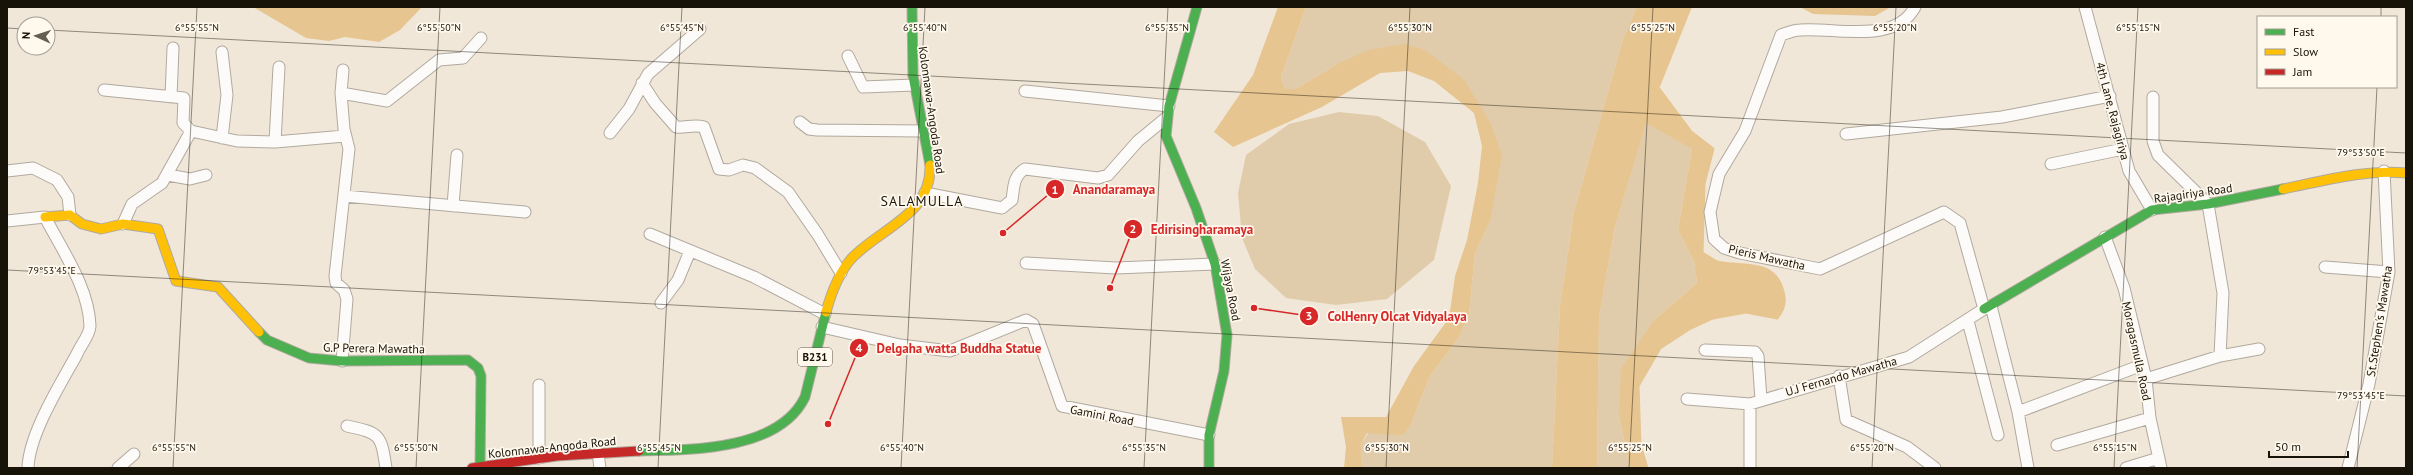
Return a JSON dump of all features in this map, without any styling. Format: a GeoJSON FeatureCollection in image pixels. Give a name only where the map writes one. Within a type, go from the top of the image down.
{"type":"FeatureCollection","features":[{"type":"Feature","properties":{"kind":"street","name":"Kolonnawa-Angoda Road"},"geometry":{"type":"LineString","coordinates":[[478,468],[520,464],[539,458],[598,453],[716,447],[742,441],[781,426],[798,409],[805,396],[825,314],[841,273],[855,253],[902,219],[925,193],[930,176],[924,131],[914,85],[910,54],[912,7]]}},
{"type":"Feature","properties":{"kind":"street","name":"Wijaya Road"},"geometry":{"type":"LineString","coordinates":[[1197,7],[1166,118],[1166,136],[1196,208],[1215,264],[1227,335],[1224,371],[1209,435],[1208,468]]}},
{"type":"Feature","properties":{"kind":"street","name":"Pieris Mawatha"},"geometry":{"type":"LineString","coordinates":[[1915,7],[1910,17],[1897,26],[1876,31],[1798,30],[1782,35],[1745,131],[1719,174],[1710,212],[1714,239],[1724,248],[1740,253],[1820,269],[1944,212],[1960,223],[2018,412],[2028,468]]}},
{"type":"Feature","properties":{"kind":"street","name":"4th Lane, Rajagiriya"},"geometry":{"type":"LineString","coordinates":[[2085,7],[2129,171],[2152,210]]}},
{"type":"Feature","properties":{"kind":"street"},"geometry":{"type":"LineString","coordinates":[[610,133],[629,109],[642,83],[662,60],[700,29]]}},
{"type":"Feature","properties":{"kind":"street"},"geometry":{"type":"LineString","coordinates":[[341,93],[388,101],[396,92],[439,60],[463,58],[481,38]]}},
{"type":"Feature","properties":{"kind":"street"},"geometry":{"type":"LineString","coordinates":[[171,97],[173,48]]}},
{"type":"Feature","properties":{"kind":"street"},"geometry":{"type":"LineString","coordinates":[[222,52],[227,95],[222,138]]}},
{"type":"Feature","properties":{"kind":"street"},"geometry":{"type":"LineString","coordinates":[[848,56],[862,87],[914,85]]}},
{"type":"Feature","properties":{"kind":"street"},"geometry":{"type":"LineString","coordinates":[[275,142],[279,67]]}},
{"type":"Feature","properties":{"kind":"street"},"geometry":{"type":"LineString","coordinates":[[342,361],[347,299],[344,290],[336,282],[335,276],[349,149],[345,136],[341,93],[343,70]]}},
{"type":"Feature","properties":{"kind":"street"},"geometry":{"type":"LineString","coordinates":[[642,83],[676,127],[686,128],[695,124],[704,127],[719,169],[729,170],[743,165],[755,168],[788,192],[818,235],[841,273]]}},
{"type":"Feature","properties":{"kind":"street"},"geometry":{"type":"LineString","coordinates":[[104,90],[184,98],[184,123],[191,131],[237,141],[275,142],[345,136]]}},
{"type":"Feature","properties":{"kind":"street"},"geometry":{"type":"LineString","coordinates":[[1025,91],[1169,106]]}},
{"type":"Feature","properties":{"kind":"street"},"geometry":{"type":"LineString","coordinates":[[1846,134],[2002,117],[2110,96]]}},
{"type":"Feature","properties":{"kind":"street"},"geometry":{"type":"LineString","coordinates":[[2153,97],[2153,141],[2158,155],[2208,204],[2223,293],[2220,356]]}},
{"type":"Feature","properties":{"kind":"street"},"geometry":{"type":"LineString","coordinates":[[925,193],[1002,208],[1012,200],[1015,179],[1018,173],[1025,169],[1098,178],[1108,175],[1138,142],[1166,118]]}},
{"type":"Feature","properties":{"kind":"street"},"geometry":{"type":"LineString","coordinates":[[800,122],[809,129],[817,130],[924,131]]}},
{"type":"Feature","properties":{"kind":"street"},"geometry":{"type":"LineString","coordinates":[[123,224],[132,204],[162,183],[168,175],[191,131]]}},
{"type":"Feature","properties":{"kind":"street"},"geometry":{"type":"LineString","coordinates":[[2051,164],[2123,149]]}},
{"type":"Feature","properties":{"kind":"street"},"geometry":{"type":"LineString","coordinates":[[453,206],[457,155]]}},
{"type":"Feature","properties":{"kind":"street"},"geometry":{"type":"LineString","coordinates":[[7,171],[33,168],[57,180],[68,197],[70,215],[7,221]]}},
{"type":"Feature","properties":{"kind":"street","name":"Rajagiriya Road"},"geometry":{"type":"LineString","coordinates":[[1987,308],[2152,210],[2208,204],[2361,174],[2384,172],[2406,173]]}},
{"type":"Feature","properties":{"kind":"street","name":"St.Stephen's Mawatha"},"geometry":{"type":"LineString","coordinates":[[2348,468],[2369,384],[2389,272],[2384,172]]}},
{"type":"Feature","properties":{"kind":"street"},"geometry":{"type":"LineString","coordinates":[[168,175],[190,179],[206,175]]}},
{"type":"Feature","properties":{"kind":"street"},"geometry":{"type":"LineString","coordinates":[[344,196],[525,212]]}},
{"type":"Feature","properties":{"kind":"street","name":"G.P Perera Mawatha"},"geometry":{"type":"LineString","coordinates":[[70,215],[82,224],[101,228],[123,224],[153,226],[158,229],[176,281],[218,287],[267,340],[309,358],[342,361],[468,360],[478,368],[481,376],[478,468]]}},
{"type":"Feature","properties":{"kind":"street"},"geometry":{"type":"LineString","coordinates":[[28,468],[28,454],[50,405],[90,328],[88,310],[78,279],[45,217]]}},
{"type":"Feature","properties":{"kind":"street"},"geometry":{"type":"LineString","coordinates":[[650,234],[754,277],[825,314]]}},
{"type":"Feature","properties":{"kind":"street","name":"Moragasmulla Road"},"geometry":{"type":"LineString","coordinates":[[2105,237],[2124,288],[2146,379],[2150,418],[2160,463]]}},
{"type":"Feature","properties":{"kind":"street"},"geometry":{"type":"LineString","coordinates":[[661,303],[678,280],[690,251]]}},
{"type":"Feature","properties":{"kind":"street"},"geometry":{"type":"LineString","coordinates":[[1026,263],[1116,268],[1215,264]]}},
{"type":"Feature","properties":{"kind":"street"},"geometry":{"type":"LineString","coordinates":[[2325,267],[2389,272]]}},
{"type":"Feature","properties":{"kind":"street","name":"U.J Fernando Mawatha"},"geometry":{"type":"LineString","coordinates":[[1687,399],[1750,404],[1839,376],[1909,357],[1987,308]]}},
{"type":"Feature","properties":{"kind":"street","name":"Gamini Road"},"geometry":{"type":"LineString","coordinates":[[822,327],[900,345],[950,350],[1026,320],[1033,324],[1062,406],[1209,435]]}},
{"type":"Feature","properties":{"kind":"street"},"geometry":{"type":"LineString","coordinates":[[1968,321],[1998,435]]}},
{"type":"Feature","properties":{"kind":"street"},"geometry":{"type":"LineString","coordinates":[[2146,379],[2220,356],[2259,349]]}},
{"type":"Feature","properties":{"kind":"street"},"geometry":{"type":"LineString","coordinates":[[1705,350],[1755,352],[1758,356],[1761,400]]}},
{"type":"Feature","properties":{"kind":"street"},"geometry":{"type":"LineString","coordinates":[[2018,412],[2142,365]]}},
{"type":"Feature","properties":{"kind":"street"},"geometry":{"type":"LineString","coordinates":[[1839,376],[1846,420],[1907,448],[1935,468]]}},
{"type":"Feature","properties":{"kind":"street"},"geometry":{"type":"LineString","coordinates":[[539,385],[539,458]]}},
{"type":"Feature","properties":{"kind":"street"},"geometry":{"type":"LineString","coordinates":[[1750,404],[1750,468]]}},
{"type":"Feature","properties":{"kind":"street"},"geometry":{"type":"LineString","coordinates":[[2057,445],[2150,418]]}},
{"type":"Feature","properties":{"kind":"street"},"geometry":{"type":"LineString","coordinates":[[347,426],[372,431],[378,437],[383,448],[386,468]]}},
{"type":"Feature","properties":{"kind":"street"},"geometry":{"type":"LineString","coordinates":[[598,453],[600,468]]}},
{"type":"Feature","properties":{"kind":"street"},"geometry":{"type":"LineString","coordinates":[[118,468],[134,454]]}},
{"type":"Feature","properties":{"kind":"street"},"geometry":{"type":"LineString","coordinates":[[2126,468],[2160,463]]}},
{"type":"Feature","properties":{"kind":"shaded area"},"geometry":{"type":"Polygon","coordinates":[[[253,7],[422,7],[400,30],[379,42],[345,37],[329,41],[306,38],[253,7]]]}},
{"type":"Feature","properties":{"kind":"shaded area"},"geometry":{"type":"Polygon","coordinates":[[[1278,7],[1306,7],[1281,77],[1285,89],[1296,89],[1337,64],[1369,50],[1404,44],[1425,50],[1464,80],[1490,122],[1502,155],[1490,221],[1475,253],[1469,315],[1459,337],[1429,378],[1411,424],[1403,435],[1367,433],[1361,444],[1361,468],[1344,468],[1346,447],[1341,417],[1386,417],[1414,366],[1449,318],[1455,276],[1467,240],[1478,183],[1482,146],[1474,113],[1434,81],[1408,71],[1380,73],[1322,107],[1233,147],[1214,132],[1253,75],[1278,7]]]}},
{"type":"Feature","properties":{"kind":"shaded area"},"geometry":{"type":"Polygon","coordinates":[[[1306,7],[1637,7],[1623,39],[1574,212],[1560,306],[1552,468],[1361,468],[1361,444],[1368,433],[1411,424],[1429,378],[1459,337],[1469,315],[1475,253],[1490,221],[1490,122],[1425,50],[1337,64],[1296,89],[1285,89],[1281,77],[1306,7]]]}},
{"type":"Feature","properties":{"kind":"shaded area"},"geometry":{"type":"Polygon","coordinates":[[[1637,7],[1692,7],[1659,89],[1691,132],[1713,149],[1704,184],[1702,252],[1717,262],[1757,266],[1766,269],[1779,281],[1784,296],[1784,303],[1777,318],[1746,312],[1713,318],[1689,329],[1660,348],[1638,386],[1640,445],[1647,468],[1630,468],[1619,416],[1621,369],[1654,320],[1697,283],[1694,261],[1678,230],[1692,149],[1646,123],[1615,227],[1599,317],[1597,468],[1552,468],[1560,306],[1574,212],[1623,39],[1637,7]]]}},
{"type":"Feature","properties":{"kind":"shaded area"},"geometry":{"type":"Polygon","coordinates":[[[1800,7],[1891,7],[1875,16],[1813,14],[1800,7]]]}},
{"type":"Feature","properties":{"kind":"shaded area"},"geometry":{"type":"Polygon","coordinates":[[[1339,112],[1378,116],[1425,142],[1451,186],[1434,260],[1387,299],[1336,305],[1286,298],[1255,269],[1242,238],[1238,193],[1246,155],[1289,124],[1339,112]]]}},
{"type":"Feature","properties":{"kind":"shaded area"},"geometry":{"type":"Polygon","coordinates":[[[1646,122],[1692,149],[1678,230],[1694,261],[1697,283],[1654,320],[1619,416],[1630,468],[1597,468],[1599,317],[1615,227],[1646,122]]]}},
{"type":"Feature","properties":{"kind":"waterway"},"geometry":{"type":"LineString","coordinates":[[1647,468],[1640,445],[1638,386],[1660,348],[1689,329],[1713,318],[1746,312],[1777,318],[1784,303],[1783,292],[1779,281],[1766,269],[1757,266],[1717,262],[1702,253],[1704,184],[1713,149],[1691,132],[1659,89]]}},
{"type":"Feature","properties":{"kind":"traffic: fast"},"geometry":{"type":"LineString","coordinates":[[912,7],[913,76],[930,165]]}},
{"type":"Feature","properties":{"kind":"traffic: fast"},"geometry":{"type":"LineString","coordinates":[[1197,7],[1169,106],[1166,136],[1196,208],[1215,264],[1227,335],[1224,371],[1209,435],[1209,468]]}},
{"type":"Feature","properties":{"kind":"traffic: fast"},"geometry":{"type":"LineString","coordinates":[[1984,309],[2152,210],[2208,204],[2283,189]]}},
{"type":"Feature","properties":{"kind":"traffic: fast"},"geometry":{"type":"LineString","coordinates":[[639,451],[683,450],[731,444],[754,438],[775,428],[792,415],[805,397],[826,312]]}},
{"type":"Feature","properties":{"kind":"traffic: fast"},"geometry":{"type":"LineString","coordinates":[[259,332],[267,340],[309,358],[342,361],[468,360],[478,368],[481,376],[480,468]]}},
{"type":"Feature","properties":{"kind":"traffic: slow"},"geometry":{"type":"LineString","coordinates":[[826,312],[830,298],[842,271],[851,259],[914,209],[923,196],[928,182],[930,165]]}},
{"type":"Feature","properties":{"kind":"traffic: slow"},"geometry":{"type":"LineString","coordinates":[[2283,189],[2359,174],[2390,172],[2406,173]]}},
{"type":"Feature","properties":{"kind":"traffic: slow"},"geometry":{"type":"LineString","coordinates":[[45,217],[70,215],[82,224],[101,229],[123,224],[158,229],[176,281],[218,287],[259,332]]}},
{"type":"Feature","properties":{"kind":"traffic: jam"},"geometry":{"type":"LineString","coordinates":[[472,468],[557,456],[639,451]]}},
{"type":"Feature","properties":{"kind":"place","name":"Anandaramaya"},"geometry":{"type":"Point","coordinates":[1003,233]}},
{"type":"Feature","properties":{"kind":"place","name":"Edirisingharamaya"},"geometry":{"type":"Point","coordinates":[1110,288]}},
{"type":"Feature","properties":{"kind":"place","name":"ColHenry Olcat Vidyalaya"},"geometry":{"type":"Point","coordinates":[1254,308]}},
{"type":"Feature","properties":{"kind":"place","name":"Delgaha watta Buddha Statue"},"geometry":{"type":"Point","coordinates":[828,424]}},
{"type":"Feature","properties":{"kind":"district","name":"SALAMULLA"},"geometry":{"type":"Point","coordinates":[922,201]}}]}
